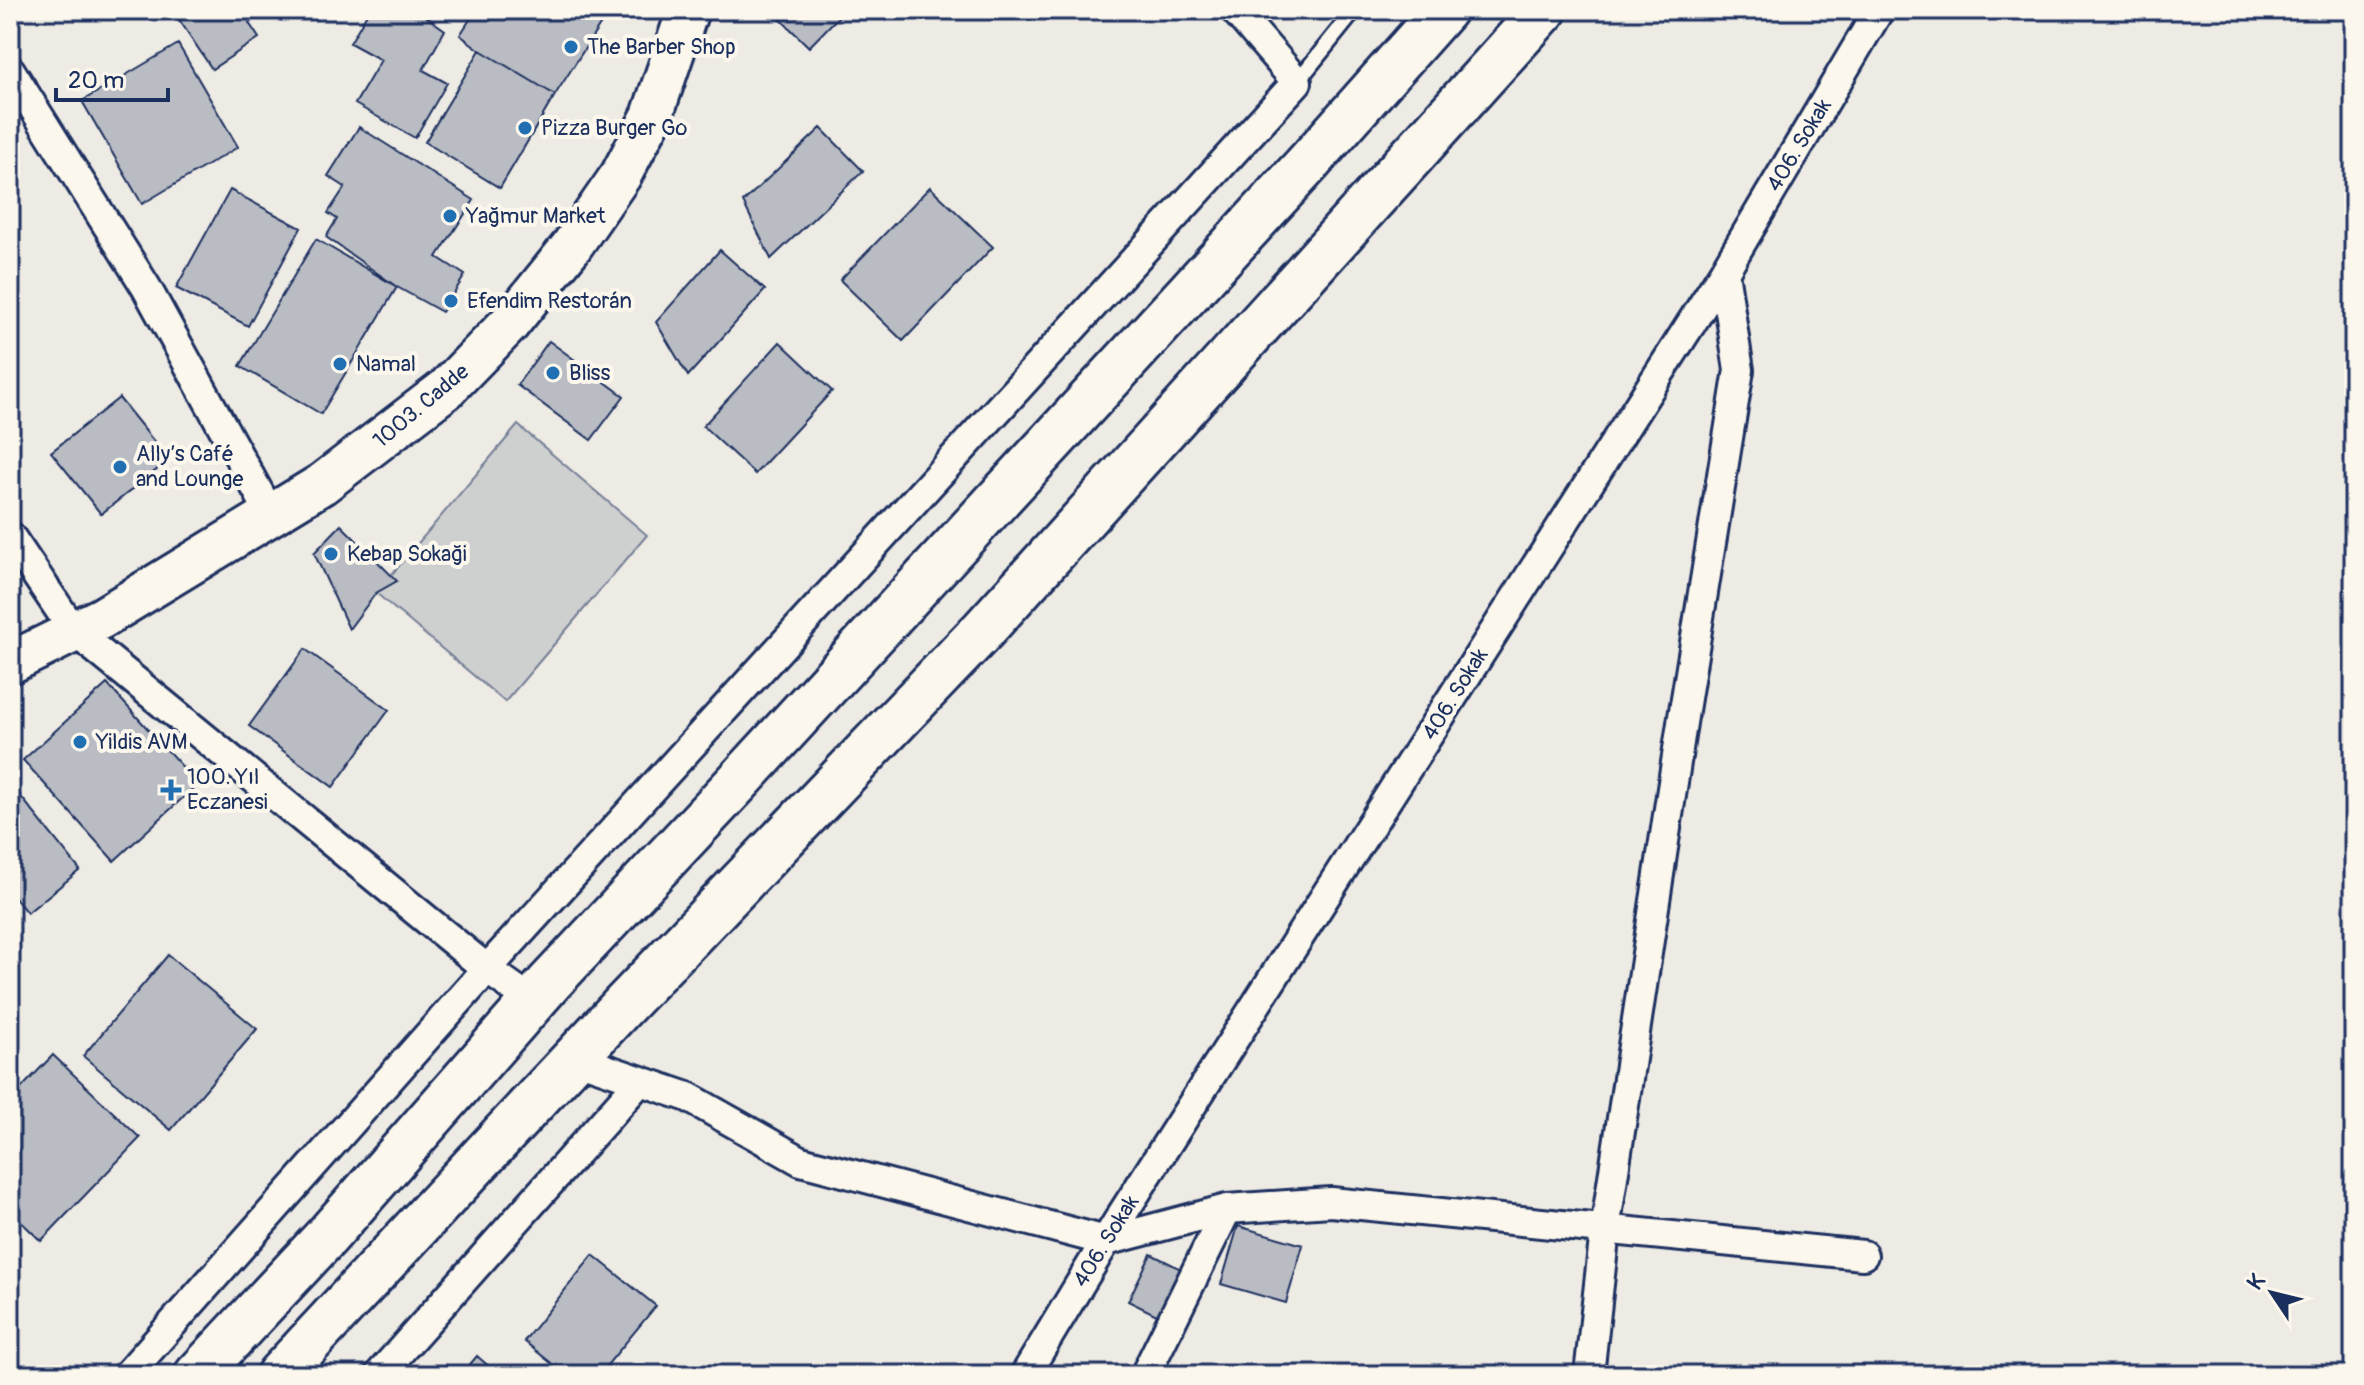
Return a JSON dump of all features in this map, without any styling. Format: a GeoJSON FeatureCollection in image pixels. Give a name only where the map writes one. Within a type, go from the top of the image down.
{"type":"FeatureCollection","features":[{"type":"Feature","properties":{"kind":"highway"},"geometry":{"type":"LineString","coordinates":[[197,1375],[327,1236],[532,1001],[1288,185],[1444,10]]}},
{"type":"Feature","properties":{"kind":"highway"},"geometry":{"type":"LineString","coordinates":[[279,1375],[574,1058],[983,630],[1544,10]]}},
{"type":"Feature","properties":{"kind":"main road","name":"1003. Cadde"},"geometry":{"type":"LineString","coordinates":[[10,663],[102,618],[322,484],[446,389],[509,324],[571,247],[621,175],[652,116],[688,10]]}},
{"type":"Feature","properties":{"kind":"street"},"geometry":{"type":"LineString","coordinates":[[127,1375],[487,969],[1297,82],[1235,10]]}},
{"type":"Feature","properties":{"kind":"street","name":"406. Sokak"},"geometry":{"type":"LineString","coordinates":[[1025,1375],[1106,1241],[1724,272],[1879,10]]}},
{"type":"Feature","properties":{"kind":"street"},"geometry":{"type":"LineString","coordinates":[[10,70],[146,287],[271,515]]}},
{"type":"Feature","properties":{"kind":"street"},"geometry":{"type":"LineString","coordinates":[[1589,1375],[1605,1230],[1739,370],[1724,272]]}},
{"type":"Feature","properties":{"kind":"street"},"geometry":{"type":"LineString","coordinates":[[10,536],[74,631],[487,969],[532,1001]]}},
{"type":"Feature","properties":{"kind":"street"},"geometry":{"type":"LineString","coordinates":[[574,1058],[688,1097],[801,1161],[1106,1241],[1227,1209],[1331,1202],[1863,1255]]}},
{"type":"Feature","properties":{"kind":"street"},"geometry":{"type":"LineString","coordinates":[[379,1375],[640,1081]]}},
{"type":"Feature","properties":{"kind":"street"},"geometry":{"type":"LineString","coordinates":[[1145,1375],[1227,1209]]}},
{"type":"Feature","properties":{"kind":"lane"},"geometry":{"type":"LineString","coordinates":[[1297,82],[1355,10]]}},
{"type":"Feature","properties":{"kind":"shaded area"},"geometry":{"type":"Polygon","coordinates":[[[518,425],[647,535],[505,702],[376,593],[518,425]]]}},
{"type":"Feature","properties":{"kind":"building"},"geometry":{"type":"Polygon","coordinates":[[[184,10],[268,10],[249,23],[259,38],[212,69],[176,15],[184,10]]]}},
{"type":"Feature","properties":{"kind":"building"},"geometry":{"type":"Polygon","coordinates":[[[369,10],[417,10],[445,30],[423,70],[447,83],[415,138],[355,104],[381,60],[350,43],[369,10]]]}},
{"type":"Feature","properties":{"kind":"building"},"geometry":{"type":"Polygon","coordinates":[[[476,10],[600,10],[607,14],[555,95],[460,35],[476,10]]]}},
{"type":"Feature","properties":{"kind":"building"},"geometry":{"type":"Polygon","coordinates":[[[771,10],[845,10],[809,47],[771,10]]]}},
{"type":"Feature","properties":{"kind":"building"},"geometry":{"type":"Polygon","coordinates":[[[178,44],[238,147],[142,204],[82,101],[178,44]]]}},
{"type":"Feature","properties":{"kind":"building"},"geometry":{"type":"Polygon","coordinates":[[[480,50],[555,95],[500,188],[425,142],[480,50]]]}},
{"type":"Feature","properties":{"kind":"building"},"geometry":{"type":"Polygon","coordinates":[[[359,127],[474,200],[437,257],[465,275],[442,312],[397,287],[326,237],[337,219],[328,213],[345,187],[328,176],[359,127]]]}},
{"type":"Feature","properties":{"kind":"building"},"geometry":{"type":"Polygon","coordinates":[[[821,128],[863,171],[771,259],[743,202],[821,128]]]}},
{"type":"Feature","properties":{"kind":"building"},"geometry":{"type":"Polygon","coordinates":[[[930,187],[993,247],[903,341],[840,280],[930,187]]]}},
{"type":"Feature","properties":{"kind":"building"},"geometry":{"type":"Polygon","coordinates":[[[230,190],[301,228],[248,326],[176,288],[230,190]]]}},
{"type":"Feature","properties":{"kind":"building"},"geometry":{"type":"Polygon","coordinates":[[[316,239],[397,287],[321,414],[240,366],[316,239]]]}},
{"type":"Feature","properties":{"kind":"building"},"geometry":{"type":"Polygon","coordinates":[[[720,250],[765,290],[688,376],[656,322],[720,250]]]}},
{"type":"Feature","properties":{"kind":"building"},"geometry":{"type":"Polygon","coordinates":[[[549,341],[624,396],[591,440],[517,385],[549,341]]]}},
{"type":"Feature","properties":{"kind":"building"},"geometry":{"type":"Polygon","coordinates":[[[780,342],[832,391],[755,474],[703,426],[780,342]]]}},
{"type":"Feature","properties":{"kind":"building"},"geometry":{"type":"Polygon","coordinates":[[[119,398],[169,460],[101,514],[51,452],[119,398]]]}},
{"type":"Feature","properties":{"kind":"building"},"geometry":{"type":"Polygon","coordinates":[[[341,525],[397,581],[376,593],[349,629],[314,553],[341,525]]]}},
{"type":"Feature","properties":{"kind":"building"},"geometry":{"type":"Polygon","coordinates":[[[305,649],[389,710],[333,787],[249,726],[305,649]]]}},
{"type":"Feature","properties":{"kind":"building"},"geometry":{"type":"Polygon","coordinates":[[[107,684],[198,784],[114,861],[23,760],[107,684]]]}},
{"type":"Feature","properties":{"kind":"building"},"geometry":{"type":"Polygon","coordinates":[[[10,783],[80,870],[27,913],[10,892],[10,783]]]}},
{"type":"Feature","properties":{"kind":"building"},"geometry":{"type":"Polygon","coordinates":[[[168,955],[257,1029],[171,1130],[83,1056],[168,955]]]}},
{"type":"Feature","properties":{"kind":"building"},"geometry":{"type":"Polygon","coordinates":[[[53,1055],[140,1138],[41,1241],[10,1211],[10,1100],[53,1055]]]}},
{"type":"Feature","properties":{"kind":"building"},"geometry":{"type":"Polygon","coordinates":[[[1238,1226],[1303,1245],[1286,1303],[1221,1284],[1238,1226]]]}},
{"type":"Feature","properties":{"kind":"building"},"geometry":{"type":"Polygon","coordinates":[[[1151,1254],[1191,1274],[1169,1321],[1128,1301],[1151,1254]]]}},
{"type":"Feature","properties":{"kind":"building"},"geometry":{"type":"Polygon","coordinates":[[[593,1255],[656,1306],[599,1375],[566,1375],[524,1341],[593,1255]]]}},
{"type":"Feature","properties":{"kind":"building"},"geometry":{"type":"Polygon","coordinates":[[[477,1356],[499,1375],[461,1375],[477,1356]]]}},
{"type":"Feature","properties":{"kind":"place","name":"The Barber Shop"},"geometry":{"type":"Point","coordinates":[571,47]}},
{"type":"Feature","properties":{"kind":"place","name":"Pizza Burger Go"},"geometry":{"type":"Point","coordinates":[525,128]}},
{"type":"Feature","properties":{"kind":"place","name":"Yağmur Market"},"geometry":{"type":"Point","coordinates":[450,216]}},
{"type":"Feature","properties":{"kind":"place","name":"Efendim Restorán"},"geometry":{"type":"Point","coordinates":[451,301]}},
{"type":"Feature","properties":{"kind":"place","name":"Namal"},"geometry":{"type":"Point","coordinates":[340,364]}},
{"type":"Feature","properties":{"kind":"place","name":"Bliss"},"geometry":{"type":"Point","coordinates":[553,373]}},
{"type":"Feature","properties":{"kind":"place","name":"Ally’s Café and Lounge"},"geometry":{"type":"Point","coordinates":[120,467]}},
{"type":"Feature","properties":{"kind":"place","name":"Kebap Sokaği"},"geometry":{"type":"Point","coordinates":[331,554]}},
{"type":"Feature","properties":{"kind":"place","name":"Yildis AVM"},"geometry":{"type":"Point","coordinates":[80,742]}},
{"type":"Feature","properties":{"kind":"place","name":"100. Yıl Eczanesi"},"geometry":{"type":"Point","coordinates":[171,790]}}]}
